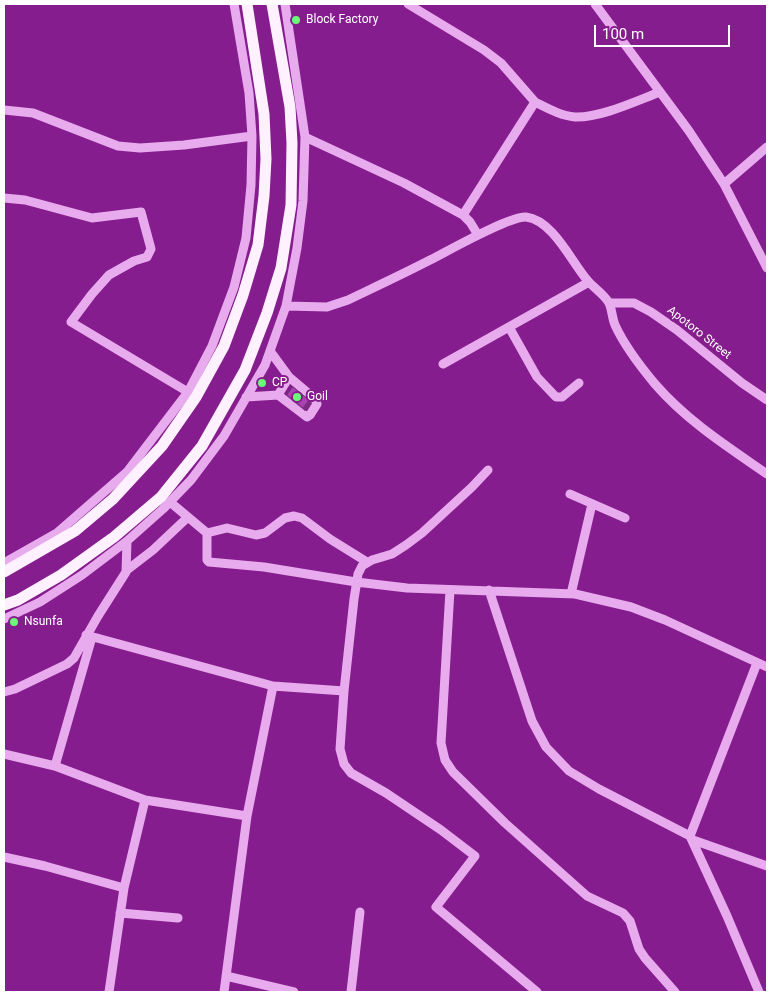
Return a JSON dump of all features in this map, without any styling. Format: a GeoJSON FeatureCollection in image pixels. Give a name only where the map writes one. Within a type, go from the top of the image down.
{"type":"FeatureCollection","features":[{"type":"Feature","properties":{"kind":"main road"},"geometry":{"type":"LineString","coordinates":[[4,572],[75,531],[113,499],[162,446],[196,397],[224,346],[243,295],[258,245],[265,187],[264,114],[247,4]]}},
{"type":"Feature","properties":{"kind":"main road"},"geometry":{"type":"LineString","coordinates":[[4,605],[18,600],[61,575],[114,537],[161,497],[202,446],[245,370],[267,313],[281,268],[291,205],[292,144],[290,107],[272,4]]}},
{"type":"Feature","properties":{"kind":"main road"},"geometry":{"type":"LineString","coordinates":[[280,44],[292,42]]}},
{"type":"Feature","properties":{"kind":"street"},"geometry":{"type":"LineString","coordinates":[[4,563],[57,533],[127,472],[188,392],[212,346],[234,287],[246,238],[252,136],[249,92],[234,4]]}},
{"type":"Feature","properties":{"kind":"street"},"geometry":{"type":"LineString","coordinates":[[4,619],[40,602],[82,575],[127,541],[170,502],[190,480],[224,436],[265,364],[286,306],[302,210],[305,137],[285,4]]}},
{"type":"Feature","properties":{"kind":"street"},"geometry":{"type":"LineString","coordinates":[[408,4],[484,50],[501,63],[535,102],[555,112],[574,117],[594,115],[660,92]]}},
{"type":"Feature","properties":{"kind":"street"},"geometry":{"type":"LineString","coordinates":[[595,4],[689,131],[724,184],[767,268]]}},
{"type":"Feature","properties":{"kind":"street"},"geometry":{"type":"LineString","coordinates":[[463,215],[535,102]]}},
{"type":"Feature","properties":{"kind":"street"},"geometry":{"type":"LineString","coordinates":[[4,110],[33,113],[118,146],[140,148],[184,145],[252,136]]}},
{"type":"Feature","properties":{"kind":"street"},"geometry":{"type":"LineString","coordinates":[[305,137],[404,183],[463,215],[478,235]]}},
{"type":"Feature","properties":{"kind":"street"},"geometry":{"type":"LineString","coordinates":[[724,184],[767,146]]}},
{"type":"Feature","properties":{"kind":"street"},"geometry":{"type":"LineString","coordinates":[[4,198],[25,200],[92,218],[141,212],[151,249],[147,256],[109,275],[92,294],[72,322],[188,392]]}},
{"type":"Feature","properties":{"kind":"street"},"geometry":{"type":"LineString","coordinates":[[286,306],[327,307],[348,300],[478,235],[516,219],[526,217],[543,225],[554,235],[589,282],[609,303],[619,335],[657,386],[695,423],[767,474]]}},
{"type":"Feature","properties":{"kind":"street"},"geometry":{"type":"LineString","coordinates":[[443,364],[589,282]]}},
{"type":"Feature","properties":{"kind":"street","name":"Apotoro Street"},"geometry":{"type":"LineString","coordinates":[[609,303],[634,303],[651,312],[677,330],[742,383],[767,400]]}},
{"type":"Feature","properties":{"kind":"street"},"geometry":{"type":"LineString","coordinates":[[509,327],[537,377],[556,397],[562,397],[579,383]]}},
{"type":"Feature","properties":{"kind":"street"},"geometry":{"type":"LineString","coordinates":[[246,397],[278,395],[307,416],[310,415],[317,404],[315,399],[289,377],[270,351]]}},
{"type":"Feature","properties":{"kind":"street"},"geometry":{"type":"LineString","coordinates":[[278,395],[289,377]]}},
{"type":"Feature","properties":{"kind":"street"},"geometry":{"type":"LineString","coordinates":[[488,470],[422,533],[392,554],[367,562],[362,566],[356,582],[344,691],[340,750],[344,764],[359,779],[386,793],[475,856],[436,907],[537,992]]}},
{"type":"Feature","properties":{"kind":"street"},"geometry":{"type":"LineString","coordinates":[[570,494],[625,518]]}},
{"type":"Feature","properties":{"kind":"street"},"geometry":{"type":"LineString","coordinates":[[170,502],[207,533],[207,560],[209,562],[407,588],[571,594],[631,607],[665,620],[767,667]]}},
{"type":"Feature","properties":{"kind":"street"},"geometry":{"type":"LineString","coordinates":[[571,594],[592,504]]}},
{"type":"Feature","properties":{"kind":"street"},"geometry":{"type":"LineString","coordinates":[[207,533],[227,528],[256,535],[265,532],[285,518],[294,516],[302,518],[367,562]]}},
{"type":"Feature","properties":{"kind":"street"},"geometry":{"type":"LineString","coordinates":[[4,692],[67,664],[74,658],[127,570],[153,550],[188,517]]}},
{"type":"Feature","properties":{"kind":"street"},"geometry":{"type":"LineString","coordinates":[[127,541],[127,570]]}},
{"type":"Feature","properties":{"kind":"street"},"geometry":{"type":"LineString","coordinates":[[450,590],[440,743],[445,760],[453,772],[505,823],[587,896],[624,913],[630,921],[639,949],[675,992]]}},
{"type":"Feature","properties":{"kind":"street"},"geometry":{"type":"LineString","coordinates":[[488,590],[532,721],[546,747],[569,771],[599,790],[692,838],[767,866]]}},
{"type":"Feature","properties":{"kind":"street"},"geometry":{"type":"LineString","coordinates":[[89,636],[273,686],[344,691]]}},
{"type":"Feature","properties":{"kind":"street"},"geometry":{"type":"LineString","coordinates":[[55,766],[89,636]]}},
{"type":"Feature","properties":{"kind":"street"},"geometry":{"type":"LineString","coordinates":[[757,663],[692,838],[759,992]]}},
{"type":"Feature","properties":{"kind":"street"},"geometry":{"type":"LineString","coordinates":[[224,992],[247,816],[273,686]]}},
{"type":"Feature","properties":{"kind":"street"},"geometry":{"type":"LineString","coordinates":[[4,754],[55,766],[145,800],[247,816]]}},
{"type":"Feature","properties":{"kind":"street"},"geometry":{"type":"LineString","coordinates":[[109,992],[124,888],[145,800]]}},
{"type":"Feature","properties":{"kind":"street"},"geometry":{"type":"LineString","coordinates":[[4,857],[45,866],[124,888]]}},
{"type":"Feature","properties":{"kind":"street"},"geometry":{"type":"LineString","coordinates":[[351,992],[360,912]]}},
{"type":"Feature","properties":{"kind":"street"},"geometry":{"type":"LineString","coordinates":[[120,913],[178,918]]}},
{"type":"Feature","properties":{"kind":"street"},"geometry":{"type":"LineString","coordinates":[[226,976],[294,992]]}},
{"type":"Feature","properties":{"kind":"building"},"geometry":{"type":"Polygon","coordinates":[[[293,387],[309,400],[303,408],[287,395],[293,387]]]}},
{"type":"Feature","properties":{"kind":"place","name":"Block Factory"},"geometry":{"type":"Point","coordinates":[296,20]}},
{"type":"Feature","properties":{"kind":"place","name":"CP"},"geometry":{"type":"Point","coordinates":[262,383]}},
{"type":"Feature","properties":{"kind":"place","name":"Goil"},"geometry":{"type":"Point","coordinates":[297,397]}},
{"type":"Feature","properties":{"kind":"place","name":"Nsunfa"},"geometry":{"type":"Point","coordinates":[14,622]}}]}
